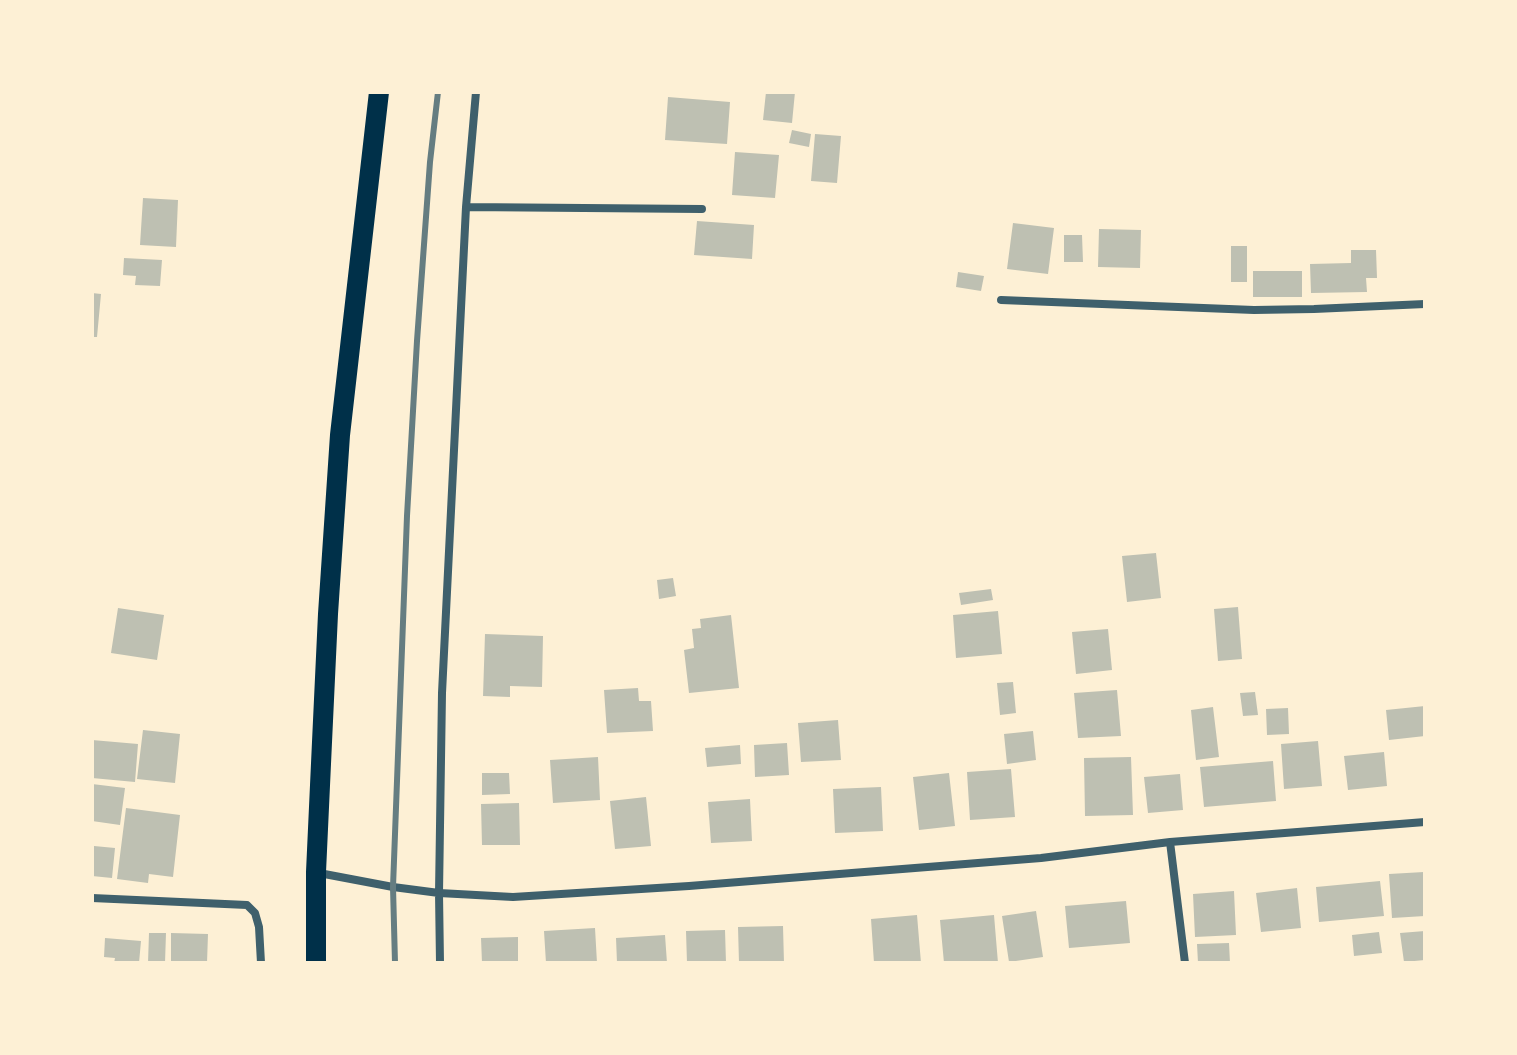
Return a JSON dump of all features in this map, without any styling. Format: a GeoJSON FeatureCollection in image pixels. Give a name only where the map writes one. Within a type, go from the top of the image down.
{"type":"FeatureCollection","features":[{"type":"Feature","properties":{"kind":"main road"},"geometry":{"type":"LineString","coordinates":[[316,963],[316,872],[340,435],[379,92]]}},
{"type":"Feature","properties":{"kind":"street"},"geometry":{"type":"LineString","coordinates":[[440,963],[443,677],[466,207],[476,92]]}},
{"type":"Feature","properties":{"kind":"street"},"geometry":{"type":"LineString","coordinates":[[466,207],[702,209]]}},
{"type":"Feature","properties":{"kind":"street"},"geometry":{"type":"LineString","coordinates":[[1001,300],[1254,310],[1425,304]]}},
{"type":"Feature","properties":{"kind":"street"},"geometry":{"type":"LineString","coordinates":[[316,872],[439,893],[513,897],[1041,858],[1170,842],[1425,822]]}},
{"type":"Feature","properties":{"kind":"street"},"geometry":{"type":"LineString","coordinates":[[1170,842],[1185,963]]}},
{"type":"Feature","properties":{"kind":"street"},"geometry":{"type":"LineString","coordinates":[[92,898],[247,905],[255,913],[259,927],[261,963]]}},
{"type":"Feature","properties":{"kind":"building"},"geometry":{"type":"Polygon","coordinates":[[[766,92],[795,92],[792,123],[763,120],[766,92]]]}},
{"type":"Feature","properties":{"kind":"building"},"geometry":{"type":"Polygon","coordinates":[[[668,97],[730,102],[727,144],[665,140],[668,97]]]}},
{"type":"Feature","properties":{"kind":"building"},"geometry":{"type":"Polygon","coordinates":[[[792,130],[811,134],[809,147],[789,143],[792,130]]]}},
{"type":"Feature","properties":{"kind":"building"},"geometry":{"type":"Polygon","coordinates":[[[815,134],[841,136],[837,183],[811,181],[815,134]]]}},
{"type":"Feature","properties":{"kind":"building"},"geometry":{"type":"Polygon","coordinates":[[[735,152],[779,155],[775,198],[732,195],[735,152]]]}},
{"type":"Feature","properties":{"kind":"building"},"geometry":{"type":"Polygon","coordinates":[[[143,198],[178,200],[176,247],[140,245],[143,198]]]}},
{"type":"Feature","properties":{"kind":"building"},"geometry":{"type":"Polygon","coordinates":[[[697,221],[754,225],[752,259],[694,255],[697,221]]]}},
{"type":"Feature","properties":{"kind":"building"},"geometry":{"type":"Polygon","coordinates":[[[1013,223],[1054,228],[1048,274],[1007,269],[1013,223]]]}},
{"type":"Feature","properties":{"kind":"building"},"geometry":{"type":"Polygon","coordinates":[[[1099,229],[1141,230],[1140,268],[1098,267],[1099,229]]]}},
{"type":"Feature","properties":{"kind":"building"},"geometry":{"type":"Polygon","coordinates":[[[1064,235],[1082,235],[1083,262],[1064,262],[1064,235]]]}},
{"type":"Feature","properties":{"kind":"building"},"geometry":{"type":"Polygon","coordinates":[[[1231,246],[1247,246],[1247,282],[1231,282],[1231,246]]]}},
{"type":"Feature","properties":{"kind":"building"},"geometry":{"type":"Polygon","coordinates":[[[1351,250],[1376,250],[1377,278],[1366,278],[1367,292],[1311,293],[1310,264],[1351,263],[1351,250]]]}},
{"type":"Feature","properties":{"kind":"building"},"geometry":{"type":"Polygon","coordinates":[[[124,258],[162,260],[160,286],[135,285],[136,276],[123,275],[124,258]]]}},
{"type":"Feature","properties":{"kind":"building"},"geometry":{"type":"Polygon","coordinates":[[[1253,271],[1302,271],[1302,297],[1253,297],[1253,271]]]}},
{"type":"Feature","properties":{"kind":"building"},"geometry":{"type":"Polygon","coordinates":[[[958,272],[984,276],[981,291],[956,287],[958,272]]]}},
{"type":"Feature","properties":{"kind":"building"},"geometry":{"type":"Polygon","coordinates":[[[92,293],[101,294],[97,337],[92,337],[92,293]]]}},
{"type":"Feature","properties":{"kind":"building"},"geometry":{"type":"Polygon","coordinates":[[[1156,553],[1161,598],[1127,602],[1122,556],[1156,553]]]}},
{"type":"Feature","properties":{"kind":"building"},"geometry":{"type":"Polygon","coordinates":[[[673,578],[676,596],[659,599],[657,580],[673,578]]]}},
{"type":"Feature","properties":{"kind":"building"},"geometry":{"type":"Polygon","coordinates":[[[991,589],[993,600],[961,605],[959,593],[991,589]]]}},
{"type":"Feature","properties":{"kind":"building"},"geometry":{"type":"Polygon","coordinates":[[[1238,607],[1242,659],[1218,661],[1214,609],[1238,607]]]}},
{"type":"Feature","properties":{"kind":"building"},"geometry":{"type":"Polygon","coordinates":[[[118,608],[164,615],[157,660],[111,653],[118,608]]]}},
{"type":"Feature","properties":{"kind":"building"},"geometry":{"type":"Polygon","coordinates":[[[998,611],[1002,654],[956,658],[953,615],[998,611]]]}},
{"type":"Feature","properties":{"kind":"building"},"geometry":{"type":"Polygon","coordinates":[[[731,615],[739,688],[689,693],[684,650],[694,648],[692,629],[701,628],[700,619],[731,615]]]}},
{"type":"Feature","properties":{"kind":"building"},"geometry":{"type":"Polygon","coordinates":[[[1108,629],[1112,670],[1076,674],[1072,632],[1108,629]]]}},
{"type":"Feature","properties":{"kind":"building"},"geometry":{"type":"Polygon","coordinates":[[[485,634],[543,636],[542,687],[510,686],[510,697],[483,696],[485,634]]]}},
{"type":"Feature","properties":{"kind":"building"},"geometry":{"type":"Polygon","coordinates":[[[1013,682],[1016,713],[1000,715],[997,683],[1013,682]]]}},
{"type":"Feature","properties":{"kind":"building"},"geometry":{"type":"Polygon","coordinates":[[[638,688],[639,701],[651,701],[653,731],[607,733],[604,690],[638,688]]]}},
{"type":"Feature","properties":{"kind":"building"},"geometry":{"type":"Polygon","coordinates":[[[1117,690],[1121,736],[1078,738],[1074,693],[1117,690]]]}},
{"type":"Feature","properties":{"kind":"building"},"geometry":{"type":"Polygon","coordinates":[[[1255,692],[1258,715],[1243,716],[1240,693],[1255,692]]]}},
{"type":"Feature","properties":{"kind":"building"},"geometry":{"type":"Polygon","coordinates":[[[1425,706],[1425,736],[1389,740],[1386,710],[1425,706]]]}},
{"type":"Feature","properties":{"kind":"building"},"geometry":{"type":"Polygon","coordinates":[[[1213,707],[1219,757],[1196,760],[1191,710],[1213,707]]]}},
{"type":"Feature","properties":{"kind":"building"},"geometry":{"type":"Polygon","coordinates":[[[1288,708],[1289,734],[1267,735],[1266,709],[1288,708]]]}},
{"type":"Feature","properties":{"kind":"building"},"geometry":{"type":"Polygon","coordinates":[[[838,720],[841,760],[801,762],[798,723],[838,720]]]}},
{"type":"Feature","properties":{"kind":"building"},"geometry":{"type":"Polygon","coordinates":[[[143,730],[180,734],[175,783],[137,779],[143,730]]]}},
{"type":"Feature","properties":{"kind":"building"},"geometry":{"type":"Polygon","coordinates":[[[1033,731],[1036,760],[1007,764],[1004,734],[1033,731]]]}},
{"type":"Feature","properties":{"kind":"building"},"geometry":{"type":"Polygon","coordinates":[[[92,740],[138,744],[135,782],[92,778],[92,740]]]}},
{"type":"Feature","properties":{"kind":"building"},"geometry":{"type":"Polygon","coordinates":[[[1318,741],[1322,786],[1284,789],[1281,744],[1318,741]]]}},
{"type":"Feature","properties":{"kind":"building"},"geometry":{"type":"Polygon","coordinates":[[[787,743],[789,775],[755,777],[754,745],[787,743]]]}},
{"type":"Feature","properties":{"kind":"building"},"geometry":{"type":"Polygon","coordinates":[[[740,745],[741,764],[707,767],[705,748],[740,745]]]}},
{"type":"Feature","properties":{"kind":"building"},"geometry":{"type":"Polygon","coordinates":[[[1384,752],[1387,786],[1348,790],[1344,756],[1384,752]]]}},
{"type":"Feature","properties":{"kind":"building"},"geometry":{"type":"Polygon","coordinates":[[[598,757],[600,800],[553,803],[550,760],[598,757]]]}},
{"type":"Feature","properties":{"kind":"building"},"geometry":{"type":"Polygon","coordinates":[[[1131,757],[1133,815],[1085,816],[1084,758],[1131,757]]]}},
{"type":"Feature","properties":{"kind":"building"},"geometry":{"type":"Polygon","coordinates":[[[1273,761],[1276,801],[1204,807],[1200,767],[1273,761]]]}},
{"type":"Feature","properties":{"kind":"building"},"geometry":{"type":"Polygon","coordinates":[[[1011,769],[1015,817],[970,820],[967,772],[1011,769]]]}},
{"type":"Feature","properties":{"kind":"building"},"geometry":{"type":"Polygon","coordinates":[[[482,773],[509,773],[510,794],[482,795],[482,773]]]}},
{"type":"Feature","properties":{"kind":"building"},"geometry":{"type":"Polygon","coordinates":[[[949,773],[955,826],[919,830],[913,777],[949,773]]]}},
{"type":"Feature","properties":{"kind":"building"},"geometry":{"type":"Polygon","coordinates":[[[1180,774],[1183,810],[1148,813],[1144,777],[1180,774]]]}},
{"type":"Feature","properties":{"kind":"building"},"geometry":{"type":"Polygon","coordinates":[[[92,784],[125,788],[120,825],[92,821],[92,784]]]}},
{"type":"Feature","properties":{"kind":"building"},"geometry":{"type":"Polygon","coordinates":[[[881,787],[883,831],[835,833],[833,789],[881,787]]]}},
{"type":"Feature","properties":{"kind":"building"},"geometry":{"type":"Polygon","coordinates":[[[646,797],[651,846],[615,849],[610,801],[646,797]]]}},
{"type":"Feature","properties":{"kind":"building"},"geometry":{"type":"Polygon","coordinates":[[[750,799],[752,841],[711,843],[708,802],[750,799]]]}},
{"type":"Feature","properties":{"kind":"building"},"geometry":{"type":"Polygon","coordinates":[[[519,803],[520,845],[482,845],[481,804],[519,803]]]}},
{"type":"Feature","properties":{"kind":"building"},"geometry":{"type":"Polygon","coordinates":[[[126,808],[180,815],[173,877],[149,874],[148,883],[117,879],[126,808]]]}},
{"type":"Feature","properties":{"kind":"building"},"geometry":{"type":"Polygon","coordinates":[[[94,846],[115,848],[112,878],[92,876],[94,846]]]}},
{"type":"Feature","properties":{"kind":"building"},"geometry":{"type":"Polygon","coordinates":[[[1424,872],[1425,916],[1392,918],[1389,874],[1424,872]]]}},
{"type":"Feature","properties":{"kind":"building"},"geometry":{"type":"Polygon","coordinates":[[[1380,881],[1384,916],[1319,922],[1316,887],[1380,881]]]}},
{"type":"Feature","properties":{"kind":"building"},"geometry":{"type":"Polygon","coordinates":[[[1297,888],[1301,928],[1261,932],[1256,893],[1297,888]]]}},
{"type":"Feature","properties":{"kind":"building"},"geometry":{"type":"Polygon","coordinates":[[[1234,891],[1236,935],[1195,937],[1193,894],[1234,891]]]}},
{"type":"Feature","properties":{"kind":"building"},"geometry":{"type":"Polygon","coordinates":[[[1126,901],[1130,943],[1069,948],[1065,906],[1126,901]]]}},
{"type":"Feature","properties":{"kind":"building"},"geometry":{"type":"Polygon","coordinates":[[[1036,911],[1043,957],[1009,962],[1002,916],[1036,911]]]}},
{"type":"Feature","properties":{"kind":"building"},"geometry":{"type":"Polygon","coordinates":[[[917,915],[921,963],[874,963],[871,919],[917,915]]]}},
{"type":"Feature","properties":{"kind":"building"},"geometry":{"type":"Polygon","coordinates":[[[994,915],[998,963],[944,963],[940,920],[994,915]]]}},
{"type":"Feature","properties":{"kind":"building"},"geometry":{"type":"Polygon","coordinates":[[[783,926],[784,963],[739,963],[738,927],[783,926]]]}},
{"type":"Feature","properties":{"kind":"building"},"geometry":{"type":"Polygon","coordinates":[[[595,928],[597,963],[546,963],[544,931],[595,928]]]}},
{"type":"Feature","properties":{"kind":"building"},"geometry":{"type":"Polygon","coordinates":[[[725,930],[726,963],[687,963],[686,931],[725,930]]]}},
{"type":"Feature","properties":{"kind":"building"},"geometry":{"type":"Polygon","coordinates":[[[1425,931],[1425,960],[1404,962],[1400,933],[1425,931]]]}},
{"type":"Feature","properties":{"kind":"building"},"geometry":{"type":"Polygon","coordinates":[[[1379,932],[1382,953],[1354,956],[1352,935],[1379,932]]]}},
{"type":"Feature","properties":{"kind":"building"},"geometry":{"type":"Polygon","coordinates":[[[149,933],[166,933],[165,963],[148,963],[149,933]]]}},
{"type":"Feature","properties":{"kind":"building"},"geometry":{"type":"Polygon","coordinates":[[[171,933],[208,934],[207,963],[171,963],[171,933]]]}},
{"type":"Feature","properties":{"kind":"building"},"geometry":{"type":"Polygon","coordinates":[[[665,935],[667,963],[617,963],[616,938],[665,935]]]}},
{"type":"Feature","properties":{"kind":"building"},"geometry":{"type":"Polygon","coordinates":[[[518,937],[518,963],[482,963],[481,938],[518,937]]]}},
{"type":"Feature","properties":{"kind":"building"},"geometry":{"type":"Polygon","coordinates":[[[105,938],[141,941],[139,963],[114,963],[115,958],[104,957],[105,938]]]}},
{"type":"Feature","properties":{"kind":"building"},"geometry":{"type":"Polygon","coordinates":[[[1229,943],[1230,963],[1198,963],[1197,944],[1229,943]]]}},
{"type":"Feature","properties":{"kind":"railway"},"geometry":{"type":"LineString","coordinates":[[395,963],[393,887],[407,516],[430,162],[438,92]]}}]}
